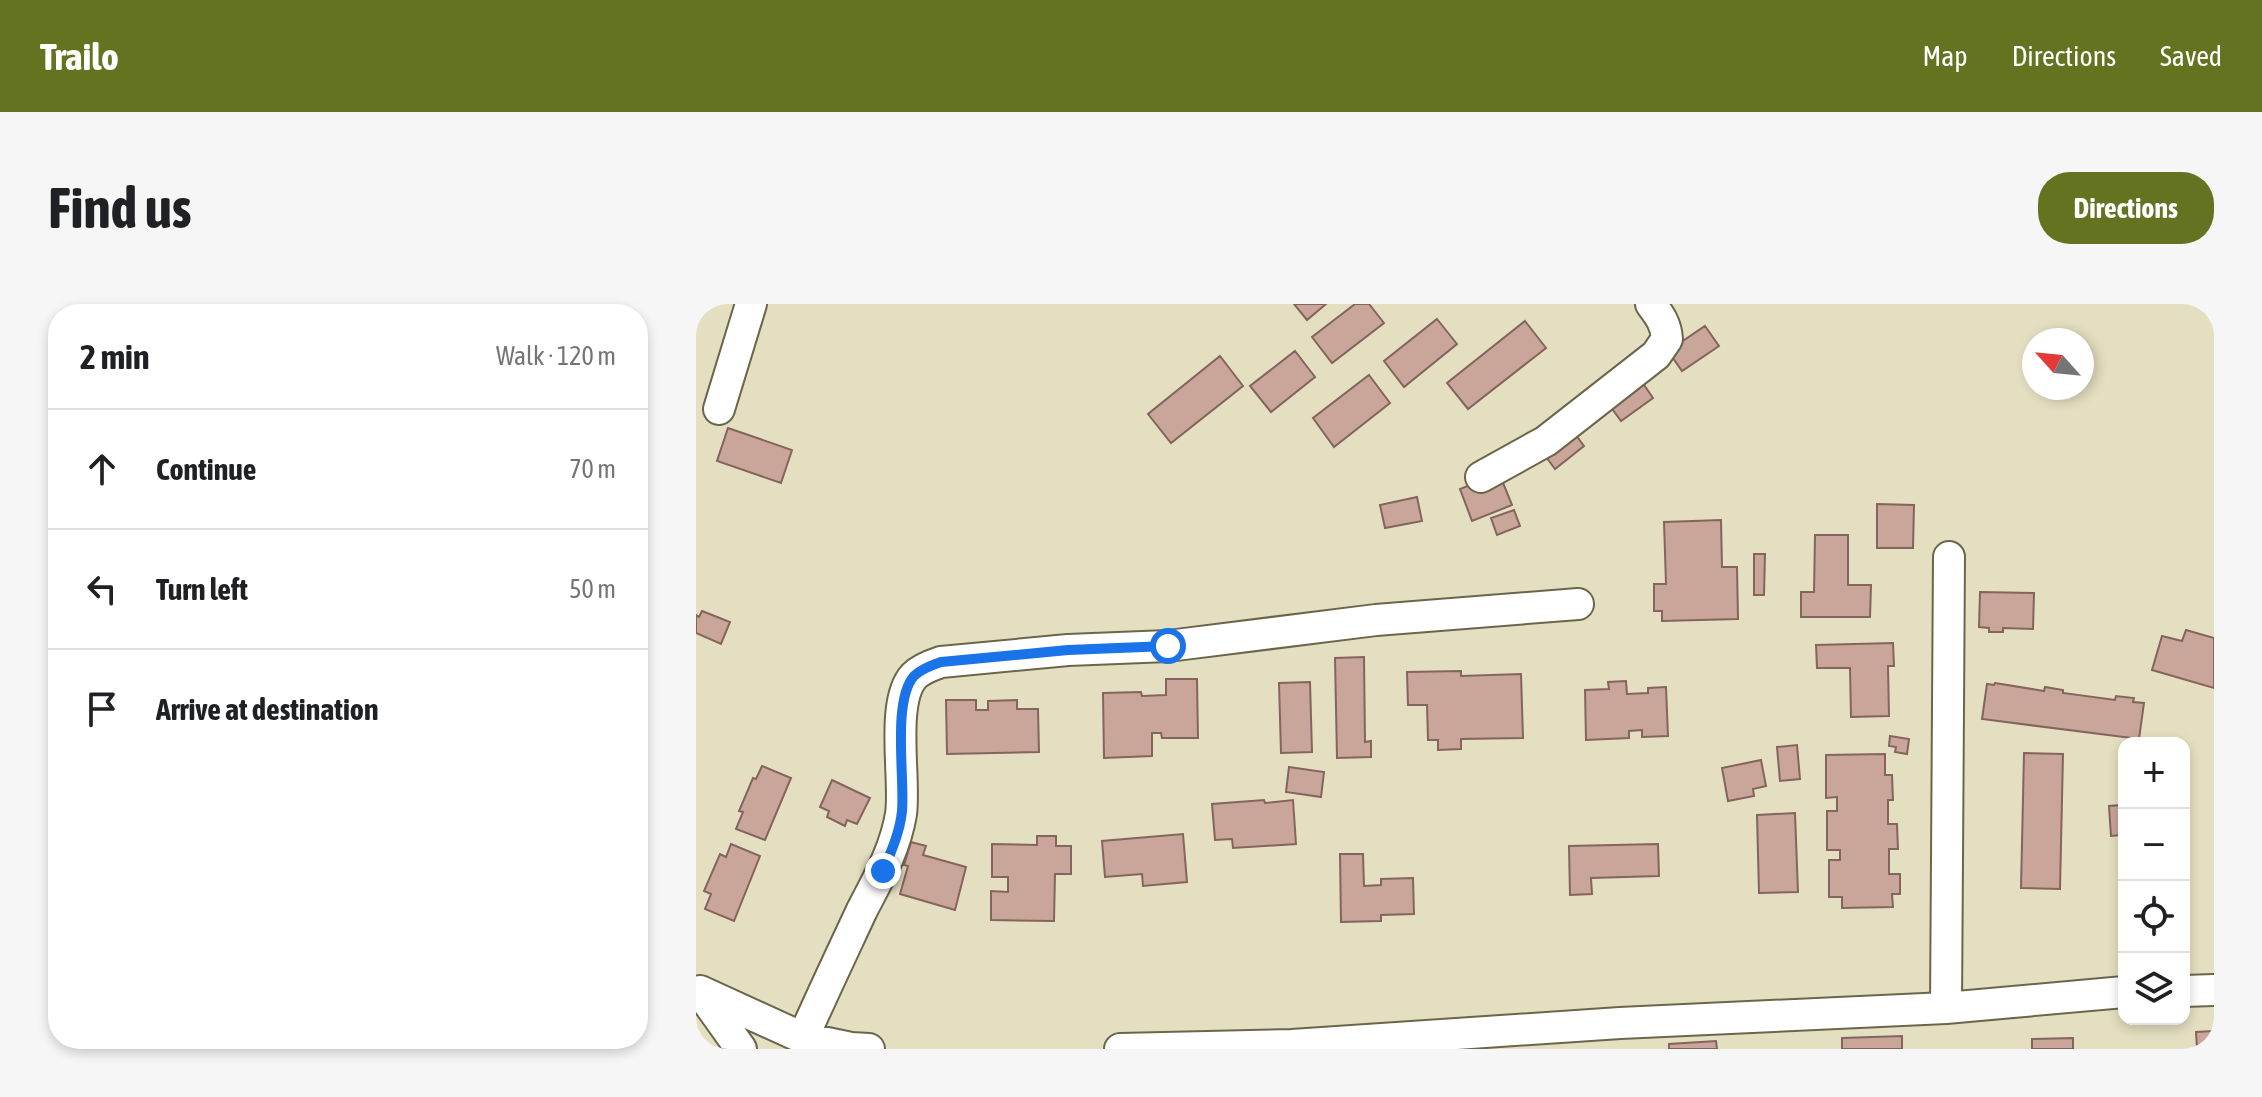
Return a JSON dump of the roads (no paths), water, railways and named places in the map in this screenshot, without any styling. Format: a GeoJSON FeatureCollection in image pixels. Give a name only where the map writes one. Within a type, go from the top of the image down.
{"type":"FeatureCollection","features":[{"type":"Feature","properties":{"kind":"street"},"geometry":{"type":"LineString","coordinates":[[719,409],[751,304]]}},
{"type":"Feature","properties":{"kind":"street"},"geometry":{"type":"LineString","coordinates":[[1481,477],[1546,441],[1656,355],[1667,339],[1667,329],[1651,304]]}},
{"type":"Feature","properties":{"kind":"street"},"geometry":{"type":"LineString","coordinates":[[1946,1008],[1949,557]]}},
{"type":"Feature","properties":{"kind":"street"},"geometry":{"type":"LineString","coordinates":[[803,1038],[894,842],[902,812],[903,705],[914,677],[927,667],[941,662],[1068,650],[1183,644],[1376,620],[1578,604]]}},
{"type":"Feature","properties":{"kind":"street"},"geometry":{"type":"LineString","coordinates":[[698,990],[803,1038],[869,1049]]}},
{"type":"Feature","properties":{"kind":"street"},"geometry":{"type":"LineString","coordinates":[[698,990],[741,1049]]}},
{"type":"Feature","properties":{"kind":"street"},"geometry":{"type":"LineString","coordinates":[[2190,991],[2214,990]]}},
{"type":"Feature","properties":{"kind":"street"},"geometry":{"type":"LineString","coordinates":[[1120,1049],[1292,1045],[1620,1023],[1946,1008],[2118,993]]}}]}
